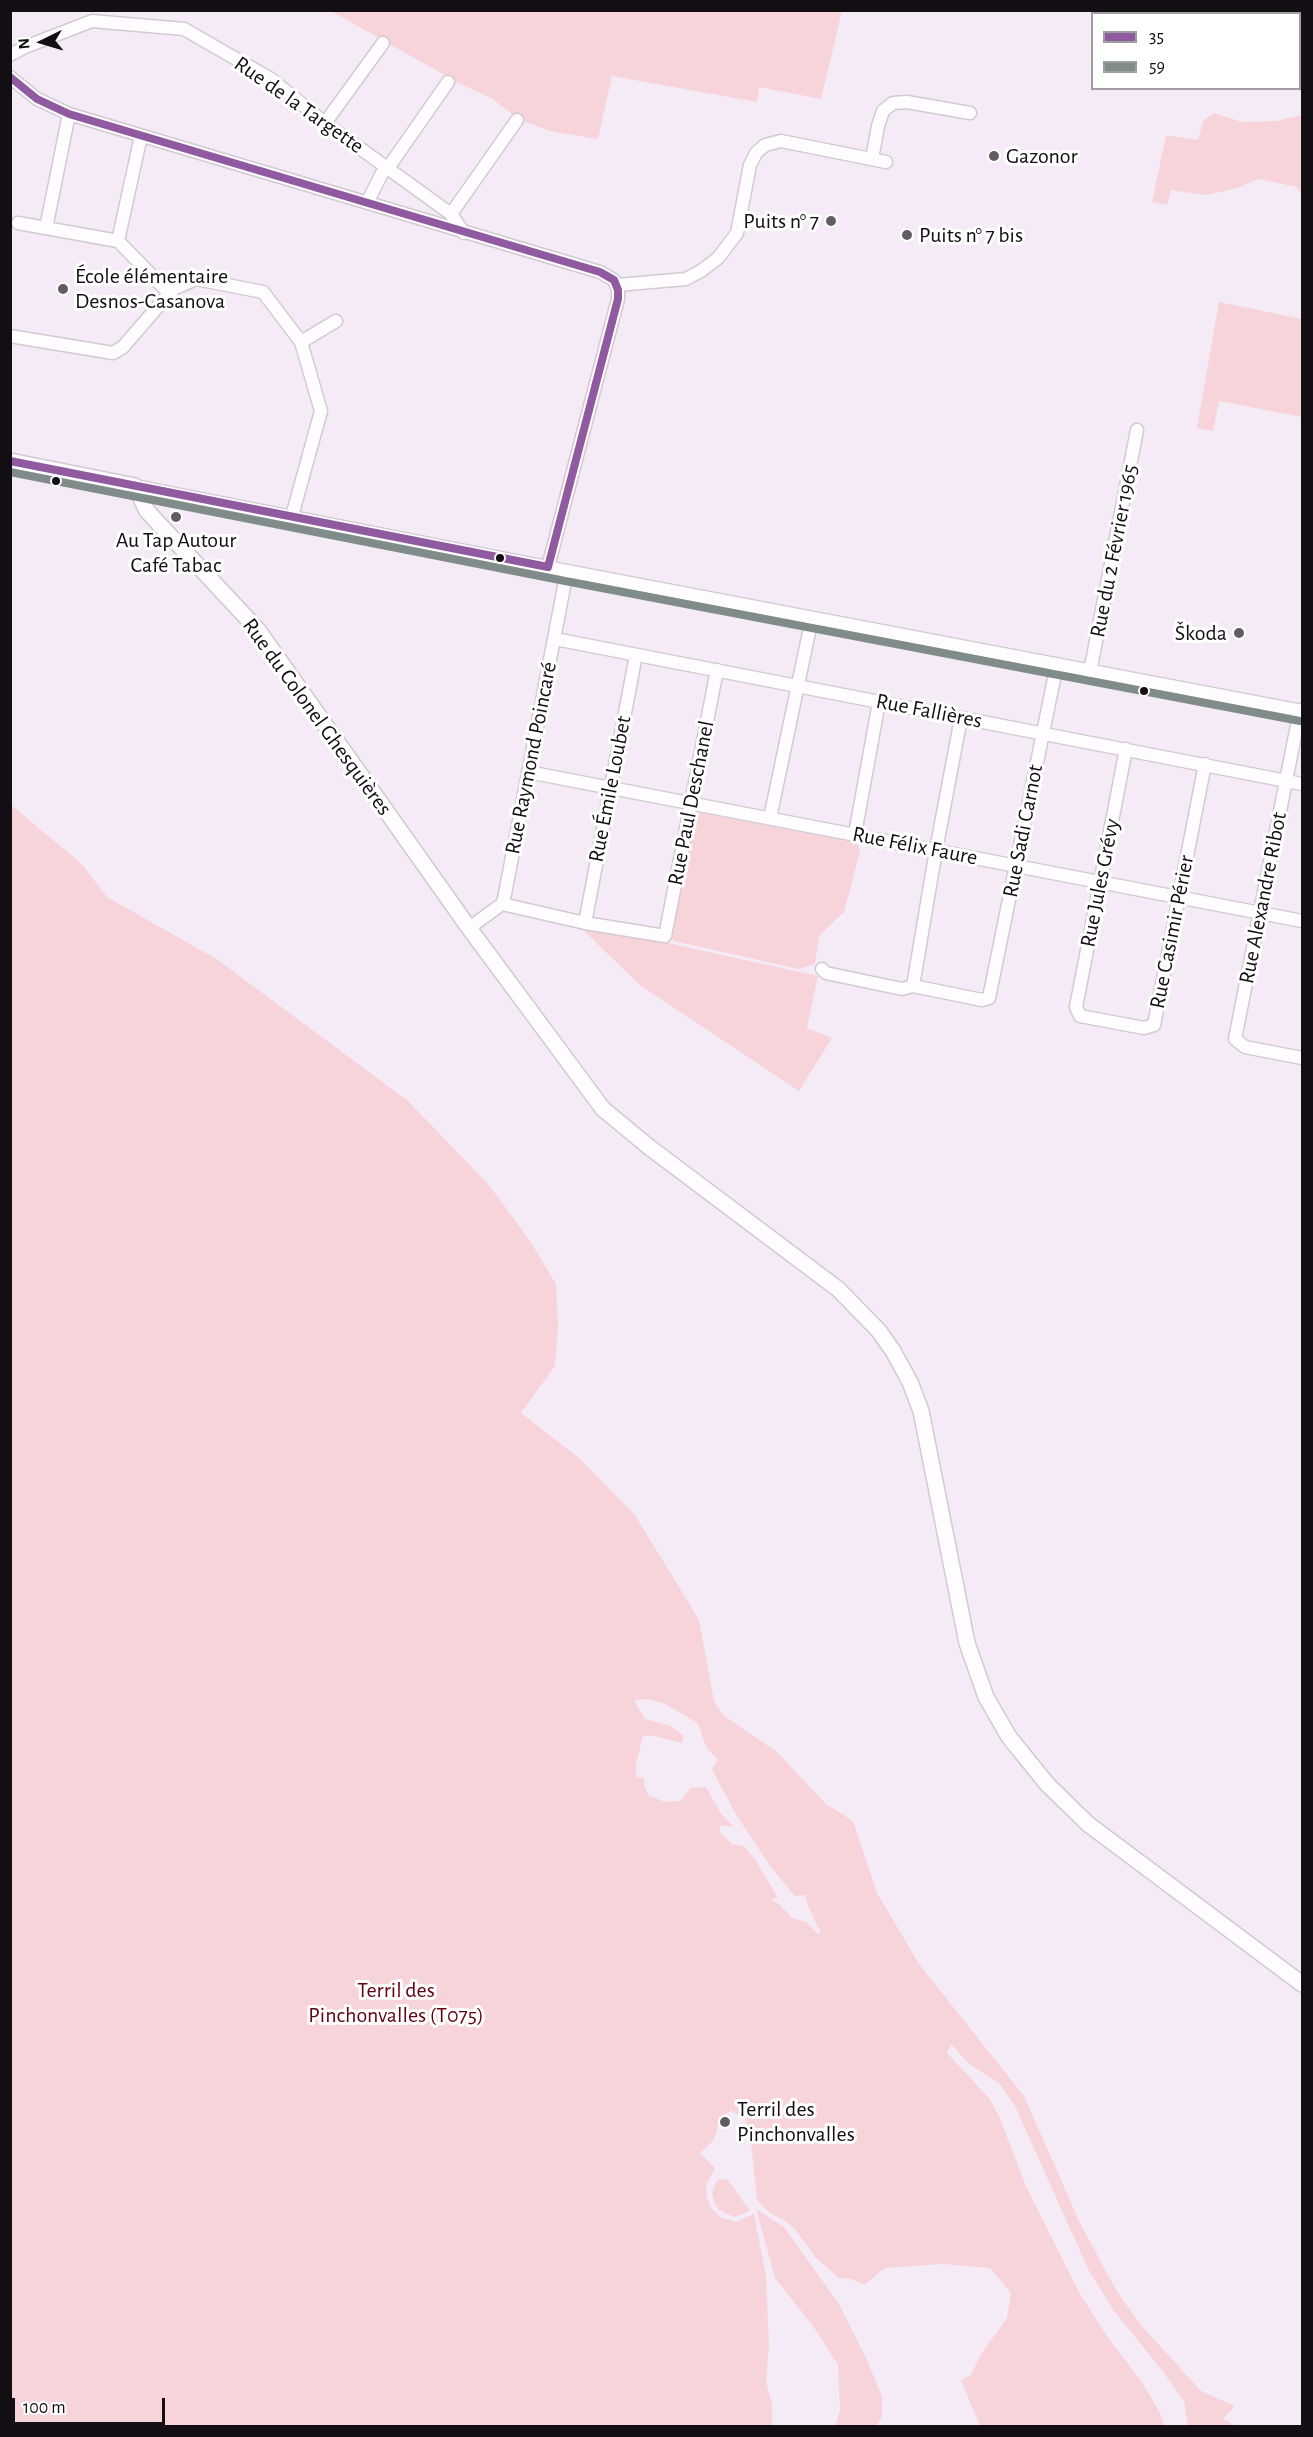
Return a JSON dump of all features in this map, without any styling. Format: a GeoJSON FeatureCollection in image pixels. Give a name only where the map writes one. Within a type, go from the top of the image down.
{"type":"FeatureCollection","features":[{"type":"Feature","properties":{"kind":"main road"},"geometry":{"type":"LineString","coordinates":[[10,461],[135,486]]}},
{"type":"Feature","properties":{"kind":"main road","name":"Rue du Colonel Ghesquières"},"geometry":{"type":"LineString","coordinates":[[135,486],[147,511],[258,630],[469,928],[603,1109],[649,1147],[838,1289],[865,1314],[893,1351],[916,1395],[928,1433],[972,1664],[997,1717],[1029,1763],[1064,1804],[1096,1831],[1302,1984]]}},
{"type":"Feature","properties":{"kind":"street","name":"Rue de la Targette"},"geometry":{"type":"LineString","coordinates":[[10,55],[92,21],[184,29],[271,79],[325,123],[451,214],[464,232]]}},
{"type":"Feature","properties":{"kind":"street"},"geometry":{"type":"LineString","coordinates":[[325,123],[383,43]]}},
{"type":"Feature","properties":{"kind":"street"},"geometry":{"type":"LineString","coordinates":[[10,77],[37,99],[69,114],[609,275],[617,285],[618,299],[548,567]]}},
{"type":"Feature","properties":{"kind":"street"},"geometry":{"type":"LineString","coordinates":[[367,203],[382,173],[388,168],[448,82]]}},
{"type":"Feature","properties":{"kind":"street"},"geometry":{"type":"LineString","coordinates":[[872,159],[883,111],[893,103],[907,102],[969,113]]}},
{"type":"Feature","properties":{"kind":"street"},"geometry":{"type":"LineString","coordinates":[[46,228],[69,114]]}},
{"type":"Feature","properties":{"kind":"street"},"geometry":{"type":"LineString","coordinates":[[451,214],[517,120]]}},
{"type":"Feature","properties":{"kind":"street"},"geometry":{"type":"LineString","coordinates":[[118,241],[141,136]]}},
{"type":"Feature","properties":{"kind":"street"},"geometry":{"type":"LineString","coordinates":[[617,285],[686,279],[701,272],[718,258],[737,233],[750,165],[756,153],[765,145],[782,141],[886,162]]}},
{"type":"Feature","properties":{"kind":"street"},"geometry":{"type":"LineString","coordinates":[[18,223],[118,241],[171,295]]}},
{"type":"Feature","properties":{"kind":"street"},"geometry":{"type":"LineString","coordinates":[[10,336],[113,352],[123,347],[174,289],[196,279],[262,292],[300,342],[321,411],[292,516]]}},
{"type":"Feature","properties":{"kind":"street"},"geometry":{"type":"LineString","coordinates":[[300,342],[336,321]]}},
{"type":"Feature","properties":{"kind":"street","name":"Rue du 2 Février 1965"},"geometry":{"type":"LineString","coordinates":[[1090,672],[1137,430]]}},
{"type":"Feature","properties":{"kind":"street"},"geometry":{"type":"LineString","coordinates":[[135,486],[1301,711]]}},
{"type":"Feature","properties":{"kind":"street","name":"Rue Raymond Poincaré"},"geometry":{"type":"LineString","coordinates":[[502,904],[567,571]]}},
{"type":"Feature","properties":{"kind":"street"},"geometry":{"type":"LineString","coordinates":[[771,818],[812,618]]}},
{"type":"Feature","properties":{"kind":"street","name":"Rue Fallières"},"geometry":{"type":"LineString","coordinates":[[555,639],[1302,784]]}},
{"type":"Feature","properties":{"kind":"street","name":"Rue Émile Loubet"},"geometry":{"type":"LineString","coordinates":[[585,923],[636,655]]}},
{"type":"Feature","properties":{"kind":"street","name":"Rue Sadi Carnot"},"geometry":{"type":"LineString","coordinates":[[913,986],[982,1000],[989,998],[1057,664]]}},
{"type":"Feature","properties":{"kind":"street","name":"Rue Paul Deschanel"},"geometry":{"type":"LineString","coordinates":[[585,923],[665,936],[717,670]]}},
{"type":"Feature","properties":{"kind":"street"},"geometry":{"type":"LineString","coordinates":[[855,834],[879,702]]}},
{"type":"Feature","properties":{"kind":"street","name":"Rue Alexandre Ribot"},"geometry":{"type":"LineString","coordinates":[[1301,711],[1235,1039],[1245,1047],[1302,1058]]}},
{"type":"Feature","properties":{"kind":"street"},"geometry":{"type":"LineString","coordinates":[[822,969],[826,973],[902,989],[913,986],[962,717]]}},
{"type":"Feature","properties":{"kind":"street","name":"Rue Jules Grévy"},"geometry":{"type":"LineString","coordinates":[[1080,1016],[1076,1007],[1126,749]]}},
{"type":"Feature","properties":{"kind":"street","name":"Rue Casimir Périer"},"geometry":{"type":"LineString","coordinates":[[1080,1016],[1144,1028],[1154,1025],[1205,764]]}},
{"type":"Feature","properties":{"kind":"street","name":"Rue Félix Faure"},"geometry":{"type":"LineString","coordinates":[[528,772],[1302,921]]}},
{"type":"Feature","properties":{"kind":"street"},"geometry":{"type":"LineString","coordinates":[[469,928],[502,904],[585,923]]}},
{"type":"Feature","properties":{"kind":"green space"},"geometry":{"type":"Polygon","coordinates":[[[331,11],[842,11],[821,99],[759,87],[757,102],[612,76],[598,139],[550,131],[520,120],[491,98],[457,82],[331,11]]]}},
{"type":"Feature","properties":{"kind":"green space"},"geometry":{"type":"Polygon","coordinates":[[[1214,113],[1242,122],[1276,121],[1302,115],[1302,192],[1298,191],[1297,187],[1258,179],[1238,188],[1205,195],[1171,190],[1167,205],[1152,202],[1166,135],[1198,140],[1203,121],[1214,113]]]}},
{"type":"Feature","properties":{"kind":"green space"},"geometry":{"type":"Polygon","coordinates":[[[1219,302],[1302,319],[1302,417],[1219,401],[1213,431],[1197,428],[1219,302]]]}},
{"type":"Feature","properties":{"kind":"green space","name":"Terril des Pinchonvalles (T075)"},"geometry":{"type":"Polygon","coordinates":[[[11,805],[82,864],[107,897],[218,960],[408,1101],[489,1185],[530,1241],[556,1284],[558,1327],[555,1366],[521,1413],[579,1458],[635,1515],[699,1620],[714,1701],[723,1715],[777,1752],[826,1804],[853,1821],[877,1893],[919,1964],[1024,2096],[1080,2223],[1116,2290],[1140,2324],[1201,2391],[1235,2406],[1223,2419],[1236,2426],[1188,2426],[1184,2401],[1114,2311],[1089,2271],[1015,2106],[999,2083],[969,2064],[951,2044],[947,2053],[989,2098],[999,2116],[1025,2184],[1080,2294],[1109,2339],[1142,2382],[1161,2415],[1164,2426],[980,2426],[961,2380],[971,2375],[981,2354],[1007,2318],[1011,2293],[990,2268],[943,2264],[885,2268],[864,2285],[851,2279],[839,2278],[816,2258],[795,2229],[784,2220],[771,2214],[757,2200],[750,2133],[745,2118],[731,2111],[719,2117],[713,2141],[700,2153],[715,2168],[706,2185],[707,2197],[712,2209],[720,2217],[736,2222],[754,2214],[766,2276],[769,2346],[766,2382],[772,2403],[772,2426],[11,2426],[11,805]],[[648,1699],[634,1700],[645,1719],[671,1726],[684,1736],[682,1743],[655,1736],[643,1736],[636,1764],[636,1777],[644,1778],[648,1795],[665,1802],[680,1801],[691,1788],[706,1787],[720,1812],[733,1826],[720,1826],[720,1832],[732,1844],[744,1846],[755,1859],[778,1898],[771,1900],[780,1905],[792,1918],[806,1922],[819,1935],[820,1931],[805,1895],[795,1896],[770,1866],[735,1813],[712,1769],[718,1760],[706,1747],[698,1723],[665,1704],[648,1699]]]}},
{"type":"Feature","properties":{"kind":"green space"},"geometry":{"type":"Polygon","coordinates":[[[696,812],[857,843],[860,851],[844,912],[819,936],[815,964],[798,969],[674,941],[670,935],[696,812]]]}},
{"type":"Feature","properties":{"kind":"green space"},"geometry":{"type":"Polygon","coordinates":[[[583,930],[668,943],[818,976],[807,1028],[832,1038],[799,1091],[641,986],[583,930]]]}},
{"type":"Feature","properties":{"kind":"green space"},"geometry":{"type":"Polygon","coordinates":[[[720,2179],[728,2180],[750,2211],[734,2217],[719,2210],[712,2192],[716,2182],[720,2179]]]}},
{"type":"Feature","properties":{"kind":"green space"},"geometry":{"type":"Polygon","coordinates":[[[756,2209],[784,2227],[839,2304],[882,2396],[882,2417],[876,2426],[835,2426],[840,2410],[838,2365],[813,2326],[775,2278],[756,2209]]]}},
{"type":"Feature","properties":{"kind":"transit line","name":"35"},"geometry":{"type":"LineString","coordinates":[[10,77],[37,99],[69,114],[600,272],[614,280],[618,290],[618,299],[548,567]]}},
{"type":"Feature","properties":{"kind":"transit line","name":"35"},"geometry":{"type":"LineString","coordinates":[[10,461],[548,567]]}},
{"type":"Feature","properties":{"kind":"transit line","name":"59"},"geometry":{"type":"LineString","coordinates":[[10,472],[565,581],[1300,721]]}},
{"type":"Feature","properties":{"kind":"place","name":"Gazonor"},"geometry":{"type":"Point","coordinates":[994,156]}},
{"type":"Feature","properties":{"kind":"place","name":"Puits n° 7"},"geometry":{"type":"Point","coordinates":[831,221]}},
{"type":"Feature","properties":{"kind":"place","name":"Puits n° 7 bis"},"geometry":{"type":"Point","coordinates":[907,235]}},
{"type":"Feature","properties":{"kind":"place","name":"École élémentaire Desnos-Casanova"},"geometry":{"type":"Point","coordinates":[63,289]}},
{"type":"Feature","properties":{"kind":"place","name":"Au Tap Autour Café Tabac"},"geometry":{"type":"Point","coordinates":[176,517]}},
{"type":"Feature","properties":{"kind":"place","name":"Škoda"},"geometry":{"type":"Point","coordinates":[1239,633]}},
{"type":"Feature","properties":{"kind":"place","name":"Terril des Pinchonvalles"},"geometry":{"type":"Point","coordinates":[725,2122]}}]}
